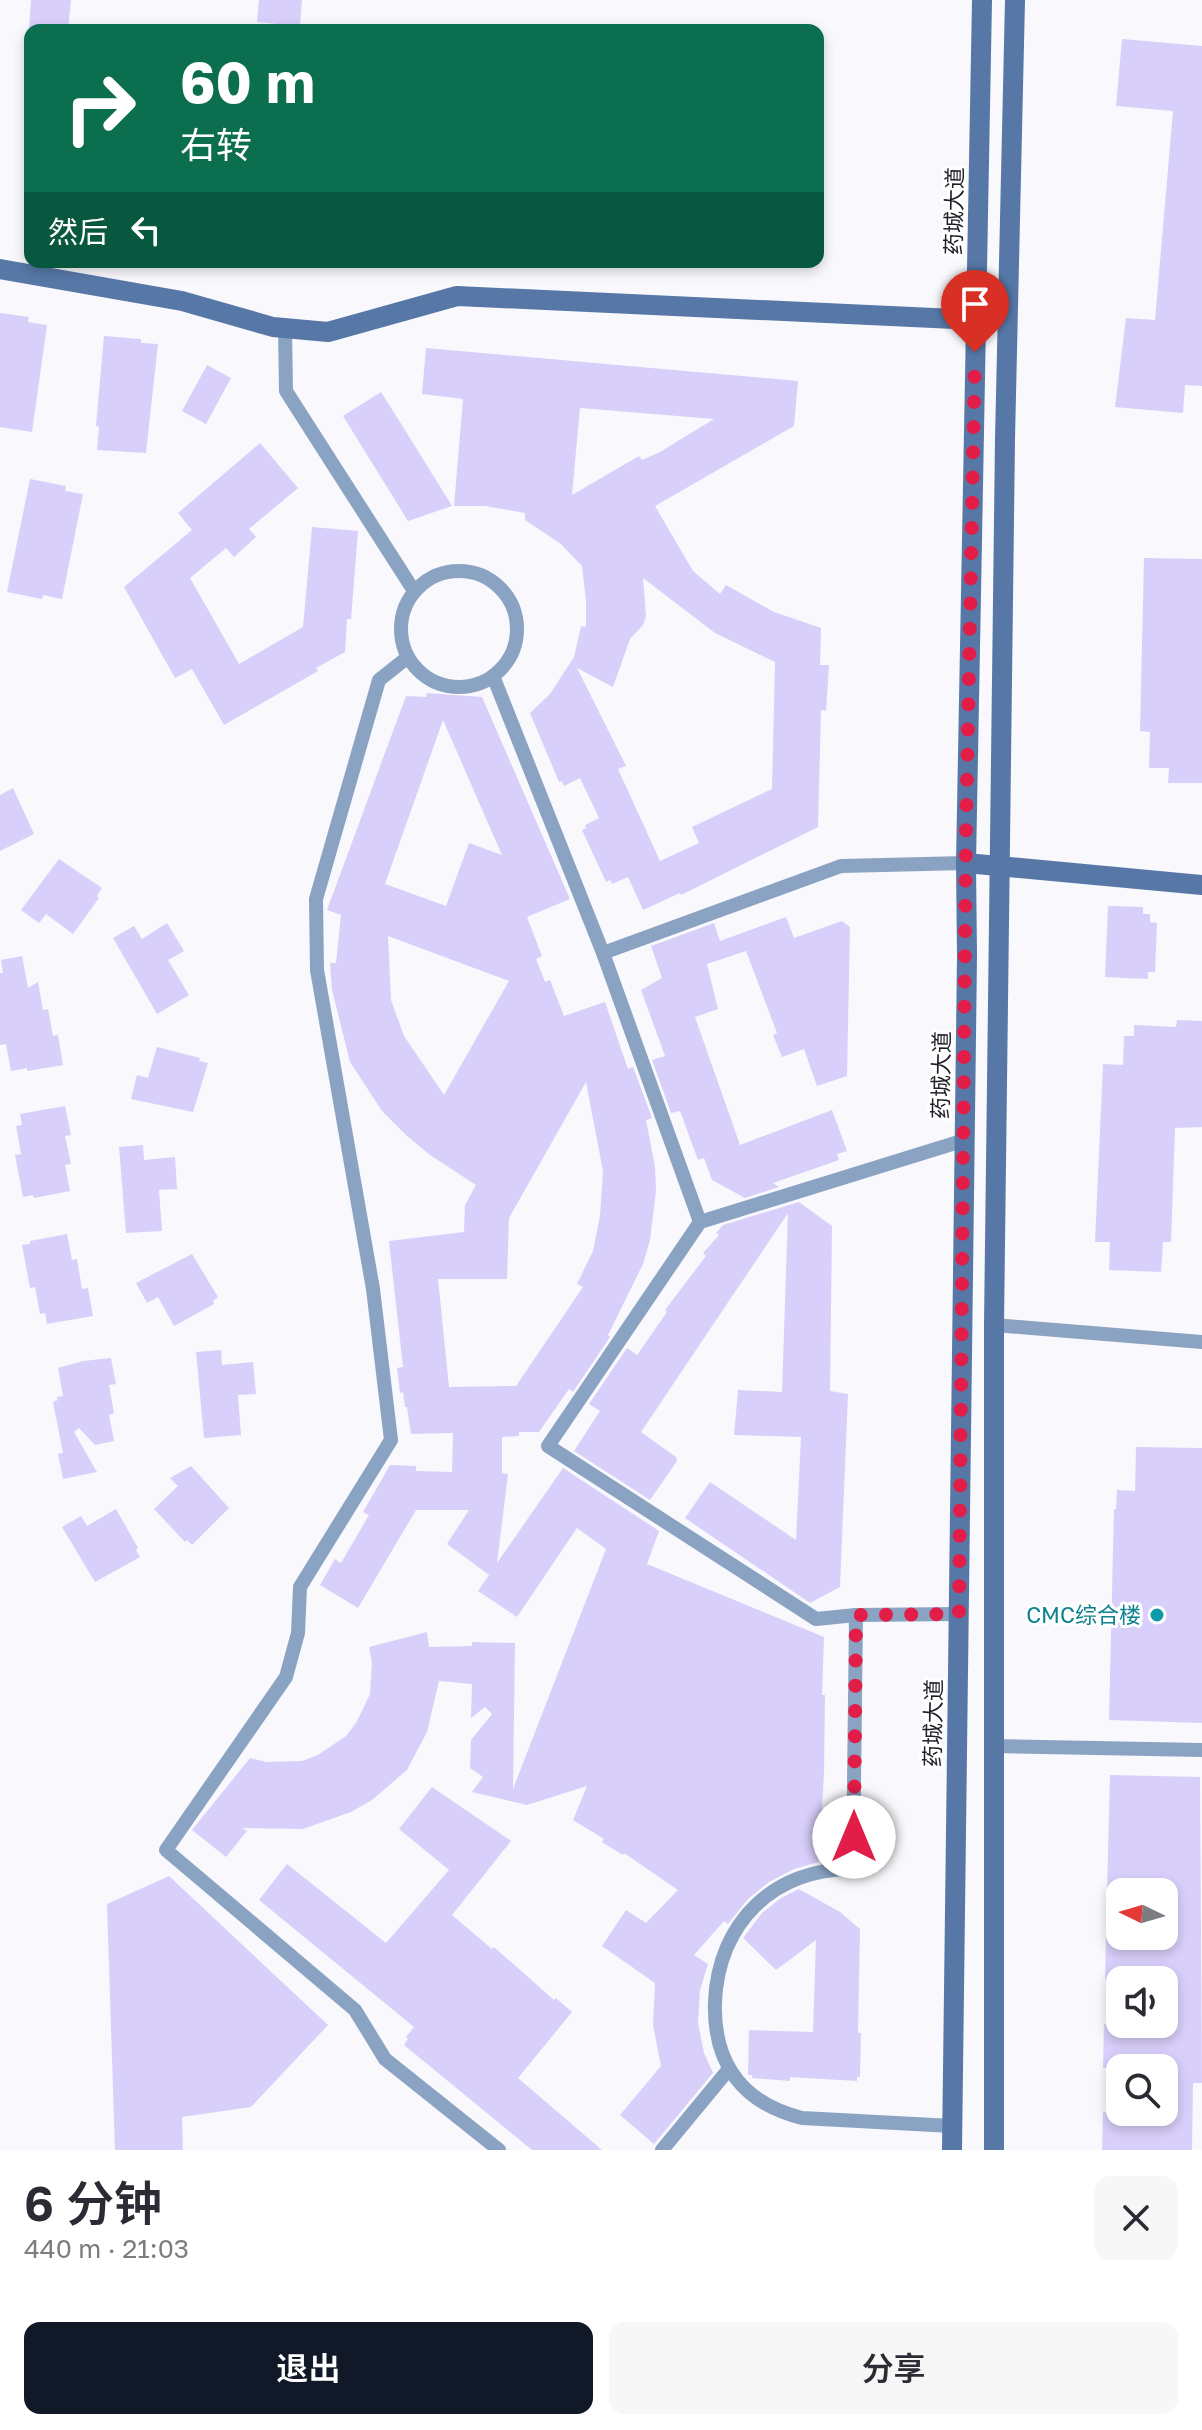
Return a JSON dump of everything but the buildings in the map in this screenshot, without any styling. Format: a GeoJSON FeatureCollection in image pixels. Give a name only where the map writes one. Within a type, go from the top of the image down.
{"type":"FeatureCollection","features":[{"type":"Feature","properties":{"kind":"main road","name":"药城大道"},"geometry":{"type":"LineString","coordinates":[[952,2150],[966,863],[982,0]]}},
{"type":"Feature","properties":{"kind":"main road"},"geometry":{"type":"LineString","coordinates":[[994,2150],[994,1325],[1005,439],[1015,0]]}},
{"type":"Feature","properties":{"kind":"main road"},"geometry":{"type":"LineString","coordinates":[[0,269],[182,301],[285,328],[328,332],[457,296],[976,320]]}},
{"type":"Feature","properties":{"kind":"main road"},"geometry":{"type":"LineString","coordinates":[[966,863],[1202,885]]}},
{"type":"Feature","properties":{"kind":"lane"},"geometry":{"type":"LineString","coordinates":[[285,328],[286,391],[414,591]]}},
{"type":"Feature","properties":{"kind":"lane"},"geometry":{"type":"LineString","coordinates":[[450,571],[478,574],[502,589],[515,614],[517,627],[511,655],[493,676],[467,687],[439,684],[416,669],[402,644],[402,616],[414,591],[425,581],[450,571]]}},
{"type":"Feature","properties":{"kind":"lane"},"geometry":{"type":"LineString","coordinates":[[408,657],[379,680],[316,899],[317,970],[373,1289],[391,1440],[300,1587],[298,1633],[286,1677],[166,1850],[355,2010],[385,2059],[499,2150]]}},
{"type":"Feature","properties":{"kind":"lane"},"geometry":{"type":"LineString","coordinates":[[493,676],[603,953],[700,1222]]}},
{"type":"Feature","properties":{"kind":"lane"},"geometry":{"type":"LineString","coordinates":[[603,953],[841,866],[966,863]]}},
{"type":"Feature","properties":{"kind":"lane"},"geometry":{"type":"LineString","coordinates":[[959,1614],[856,1615],[816,1619],[548,1446],[700,1222],[965,1140]]}},
{"type":"Feature","properties":{"kind":"lane"},"geometry":{"type":"LineString","coordinates":[[994,1325],[1202,1342]]}},
{"type":"Feature","properties":{"kind":"lane"},"geometry":{"type":"LineString","coordinates":[[856,1615],[853,1869],[820,1871],[783,1885],[751,1910],[738,1926],[727,1944],[716,1984],[717,2038],[729,2069],[751,2095],[766,2105],[802,2118],[952,2126]]}},
{"type":"Feature","properties":{"kind":"lane"},"geometry":{"type":"LineString","coordinates":[[994,1746],[1202,1750]]}},
{"type":"Feature","properties":{"kind":"lane"},"geometry":{"type":"LineString","coordinates":[[662,2150],[729,2069]]}},
{"type":"Feature","properties":{"kind":"place","name":"CMC综合楼"},"geometry":{"type":"Point","coordinates":[1157,1615]}},
{"type":"Feature","properties":{"kind":"route"},"geometry":{"type":"LineString","coordinates":[[854,1837],[856,1615],[959,1614],[966,831],[975,352]]}}]}
